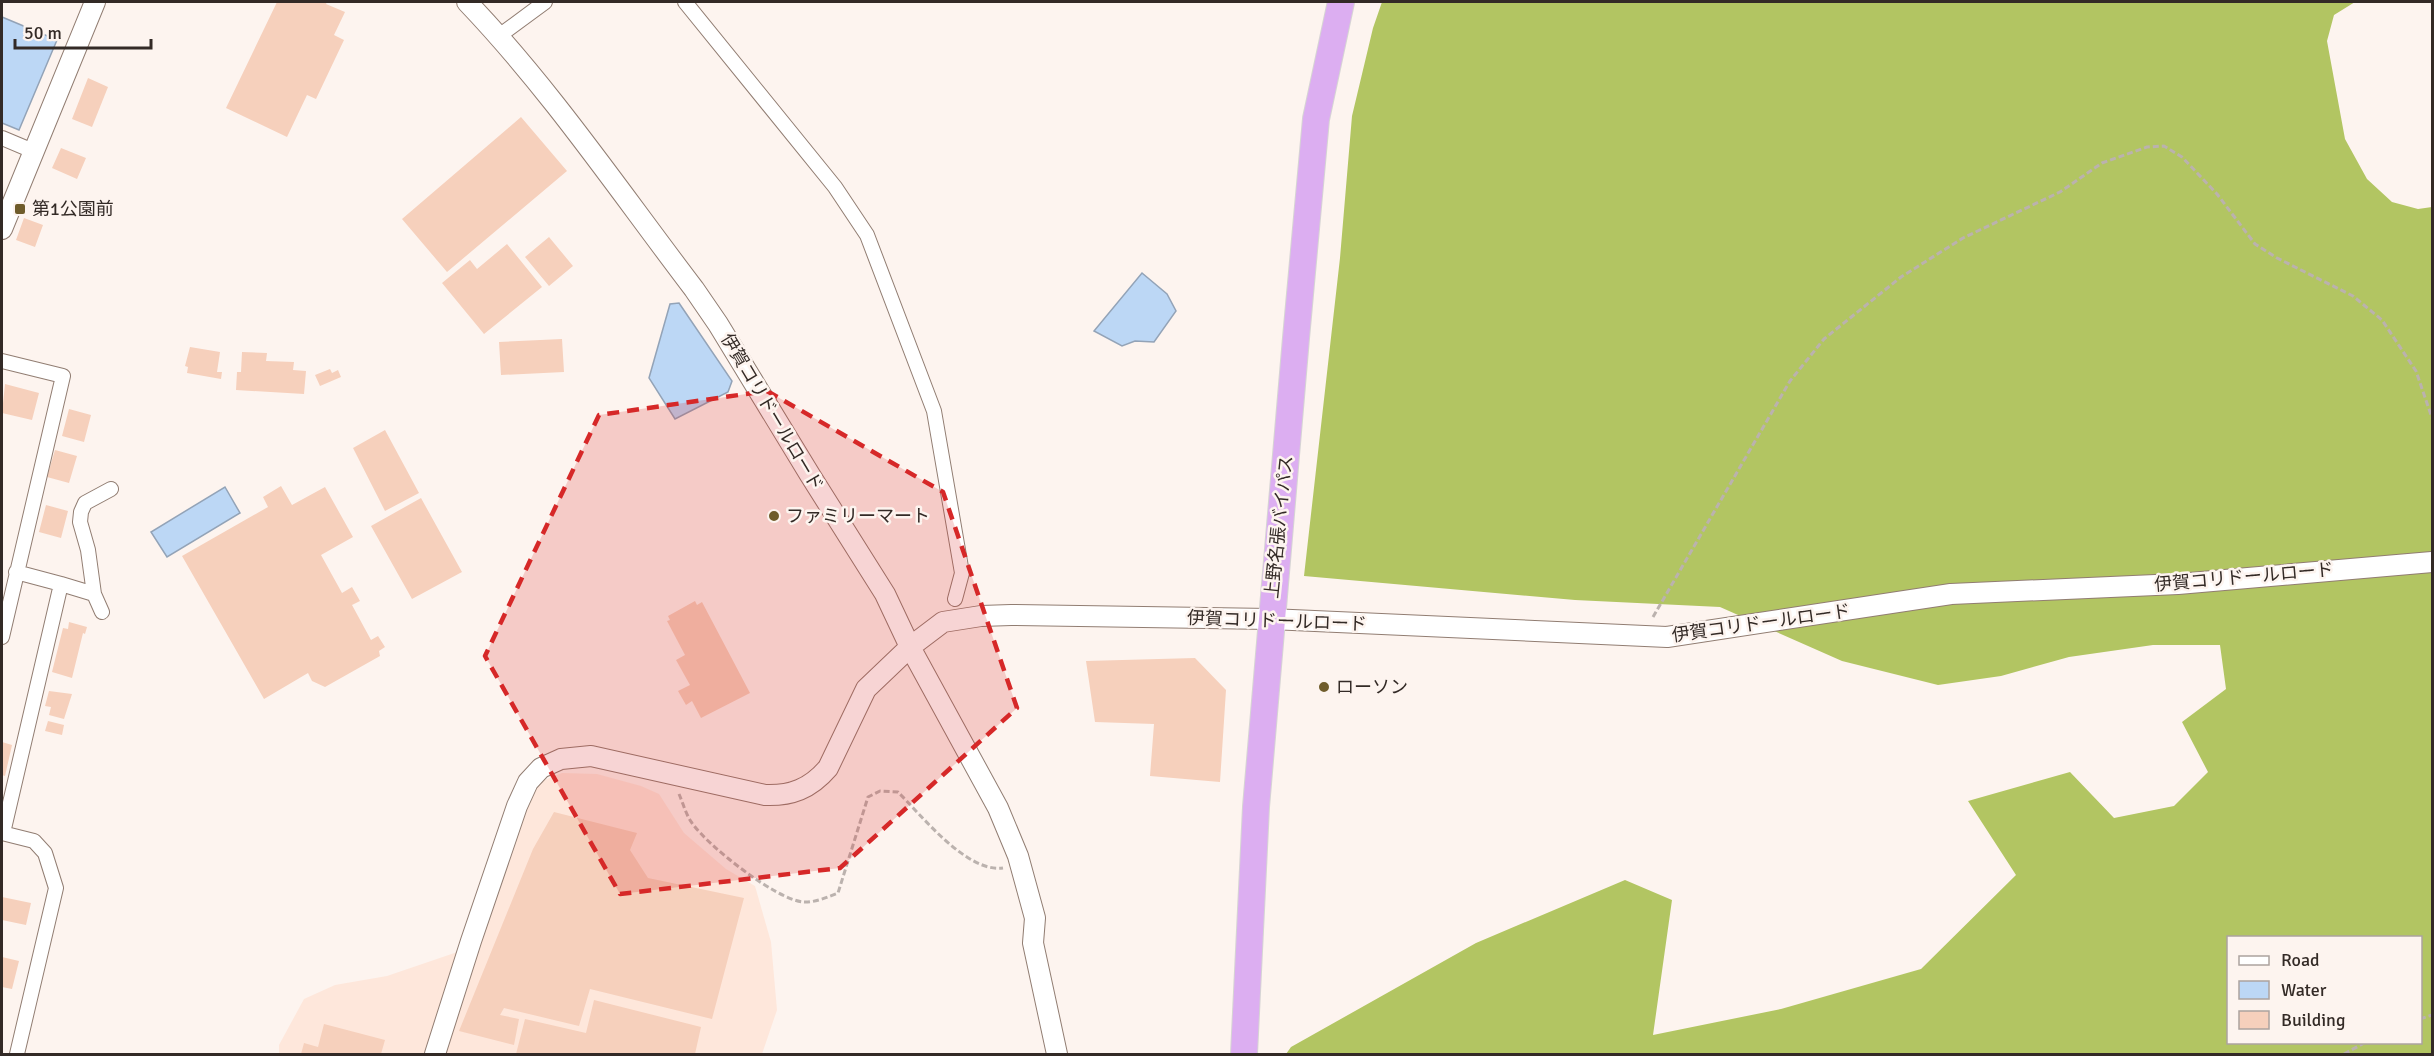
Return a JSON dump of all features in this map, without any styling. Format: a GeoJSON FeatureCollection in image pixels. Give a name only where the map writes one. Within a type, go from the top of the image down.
{"type":"FeatureCollection","features":[{"type":"Feature","properties":{"kind":"highway","name":"上野名張バイパス"},"geometry":{"type":"LineString","coordinates":[[1244,1054],[1256,807],[1270,619],[1317,119],[1341,2]]}},
{"type":"Feature","properties":{"kind":"street"},"geometry":{"type":"LineString","coordinates":[[2,229],[95,2]]}},
{"type":"Feature","properties":{"kind":"street","name":"伊賀コリドールロード"},"geometry":{"type":"LineString","coordinates":[[466,2],[534,77],[718,324],[885,594],[910,647],[944,622],[981,616],[1270,619],[1667,637],[1951,594],[2178,584],[2433,562]]}},
{"type":"Feature","properties":{"kind":"street"},"geometry":{"type":"LineString","coordinates":[[499,36],[545,2]]}},
{"type":"Feature","properties":{"kind":"street"},"geometry":{"type":"LineString","coordinates":[[685,2],[835,187],[867,235],[934,411],[962,573],[955,598]]}},
{"type":"Feature","properties":{"kind":"street"},"geometry":{"type":"LineString","coordinates":[[2,138],[33,151]]}},
{"type":"Feature","properties":{"kind":"street"},"geometry":{"type":"LineString","coordinates":[[2,361],[63,376],[2,637]]}},
{"type":"Feature","properties":{"kind":"street"},"geometry":{"type":"LineString","coordinates":[[102,612],[94,594],[81,512],[85,503],[111,489]]}},
{"type":"Feature","properties":{"kind":"street"},"geometry":{"type":"LineString","coordinates":[[16,572],[94,594]]}},
{"type":"Feature","properties":{"kind":"street"},"geometry":{"type":"LineString","coordinates":[[17,1054],[56,888],[45,853],[34,841],[2,833],[61,584]]}},
{"type":"Feature","properties":{"kind":"street"},"geometry":{"type":"LineString","coordinates":[[435,1054],[478,918],[517,806],[528,782],[550,762],[577,756],[591,756],[765,795],[794,793],[819,779],[828,768],[866,689],[910,647],[998,808],[1020,866],[1035,918],[1033,943],[1057,1054]]}},
{"type":"Feature","properties":{"kind":"path"},"geometry":{"type":"LineString","coordinates":[[1642,637],[1790,381],[1824,339],[1901,277],[1963,237],[2060,192],[2102,163],[2147,147],[2164,146],[2182,157],[2217,194],[2255,244],[2277,258],[2353,296],[2382,320],[2416,371],[2433,418]]}},
{"type":"Feature","properties":{"kind":"path"},"geometry":{"type":"LineString","coordinates":[[671,774],[690,820],[703,837],[762,883],[785,897],[804,903],[838,893],[867,797],[880,791],[898,792],[946,840],[979,865],[999,869],[1020,866]]}},
{"type":"Feature","properties":{"kind":"path"},"geometry":{"type":"LineString","coordinates":[[2344,1054],[2362,1044]]}},
{"type":"Feature","properties":{"kind":"highlighted area"},"geometry":{"type":"Polygon","coordinates":[[[767,391],[943,492],[1017,708],[840,868],[620,894],[485,656],[599,415],[767,391]]]}},
{"type":"Feature","properties":{"kind":"shaded area"},"geometry":{"type":"Polygon","coordinates":[[[562,773],[597,774],[641,786],[659,794],[684,833],[726,869],[755,886],[771,942],[777,1010],[762,1054],[279,1054],[279,1045],[304,999],[335,985],[387,976],[475,946],[521,802],[542,781],[562,773]]]}},
{"type":"Feature","properties":{"kind":"green space"},"geometry":{"type":"Polygon","coordinates":[[[1382,2],[2355,2],[2334,15],[2327,41],[2345,139],[2367,179],[2392,202],[2418,209],[2432,207],[2432,1054],[1286,1054],[1291,1047],[1476,943],[1625,880],[1672,900],[1653,1035],[1781,1009],[1921,969],[2016,875],[1968,801],[2070,772],[2114,818],[2174,806],[2208,772],[2182,722],[2226,689],[2220,645],[2153,645],[2069,657],[2001,676],[1938,685],[1842,661],[1720,607],[1575,600],[1304,576],[1340,258],[1352,116],[1373,28],[1382,2]]]}},
{"type":"Feature","properties":{"kind":"water"},"geometry":{"type":"Polygon","coordinates":[[[2,17],[57,40],[19,130],[2,123],[2,17]]]}},
{"type":"Feature","properties":{"kind":"water"},"geometry":{"type":"Polygon","coordinates":[[[1142,273],[1167,294],[1176,311],[1154,342],[1135,341],[1122,346],[1094,331],[1142,273]]]}},
{"type":"Feature","properties":{"kind":"water"},"geometry":{"type":"Polygon","coordinates":[[[679,303],[732,381],[728,392],[675,419],[649,378],[670,304],[679,303]]]}},
{"type":"Feature","properties":{"kind":"water"},"geometry":{"type":"Polygon","coordinates":[[[225,487],[240,513],[167,557],[151,532],[225,487]]]}},
{"type":"Feature","properties":{"kind":"building"},"geometry":{"type":"Polygon","coordinates":[[[277,2],[327,2],[326,4],[345,12],[334,35],[344,40],[316,99],[307,95],[287,137],[226,108],[277,2]]]}},
{"type":"Feature","properties":{"kind":"building"},"geometry":{"type":"Polygon","coordinates":[[[88,78],[108,87],[92,127],[72,119],[88,78]]]}},
{"type":"Feature","properties":{"kind":"building"},"geometry":{"type":"Polygon","coordinates":[[[521,117],[567,171],[447,272],[402,219],[521,117]]]}},
{"type":"Feature","properties":{"kind":"building"},"geometry":{"type":"Polygon","coordinates":[[[61,148],[86,158],[77,179],[52,168],[61,148]]]}},
{"type":"Feature","properties":{"kind":"building"},"geometry":{"type":"Polygon","coordinates":[[[24,218],[43,225],[35,247],[16,240],[24,218]]]}},
{"type":"Feature","properties":{"kind":"building"},"geometry":{"type":"Polygon","coordinates":[[[549,237],[573,266],[549,286],[525,257],[549,237]]]}},
{"type":"Feature","properties":{"kind":"building"},"geometry":{"type":"Polygon","coordinates":[[[507,244],[542,287],[484,334],[442,283],[470,260],[477,269],[507,244]]]}},
{"type":"Feature","properties":{"kind":"building"},"geometry":{"type":"Polygon","coordinates":[[[562,339],[564,372],[501,375],[499,342],[562,339]]]}},
{"type":"Feature","properties":{"kind":"building"},"geometry":{"type":"Polygon","coordinates":[[[190,347],[220,352],[217,372],[222,372],[221,379],[187,373],[188,367],[185,366],[190,347]]]}},
{"type":"Feature","properties":{"kind":"building"},"geometry":{"type":"Polygon","coordinates":[[[242,352],[267,353],[266,361],[294,362],[293,370],[306,371],[304,394],[236,390],[237,372],[241,372],[242,352]]]}},
{"type":"Feature","properties":{"kind":"building"},"geometry":{"type":"Polygon","coordinates":[[[330,369],[332,373],[338,370],[341,377],[320,386],[315,375],[330,369]]]}},
{"type":"Feature","properties":{"kind":"building"},"geometry":{"type":"Polygon","coordinates":[[[5,384],[39,393],[32,420],[2,413],[5,384]]]}},
{"type":"Feature","properties":{"kind":"building"},"geometry":{"type":"Polygon","coordinates":[[[69,409],[91,415],[84,442],[62,436],[69,409]]]}},
{"type":"Feature","properties":{"kind":"building"},"geometry":{"type":"Polygon","coordinates":[[[385,430],[419,493],[385,511],[353,448],[385,430]]]}},
{"type":"Feature","properties":{"kind":"building"},"geometry":{"type":"Polygon","coordinates":[[[55,450],[77,456],[69,483],[47,477],[55,450]]]}},
{"type":"Feature","properties":{"kind":"building"},"geometry":{"type":"Polygon","coordinates":[[[281,486],[292,505],[325,487],[353,537],[321,555],[342,593],[352,587],[360,601],[352,605],[371,640],[378,636],[385,647],[379,651],[380,656],[325,687],[312,681],[308,673],[264,699],[182,556],[268,507],[263,497],[281,486]]]}},
{"type":"Feature","properties":{"kind":"building"},"geometry":{"type":"Polygon","coordinates":[[[421,498],[462,572],[412,599],[371,526],[421,498]]]}},
{"type":"Feature","properties":{"kind":"building"},"geometry":{"type":"Polygon","coordinates":[[[46,505],[68,511],[61,538],[39,532],[46,505]]]}},
{"type":"Feature","properties":{"kind":"building"},"geometry":{"type":"Polygon","coordinates":[[[695,601],[697,605],[702,602],[750,693],[701,718],[692,701],[686,705],[678,691],[690,685],[676,660],[685,655],[667,621],[670,620],[668,616],[695,601]]]}},
{"type":"Feature","properties":{"kind":"building"},"geometry":{"type":"Polygon","coordinates":[[[69,622],[87,627],[85,634],[83,633],[72,678],[52,672],[63,628],[68,629],[69,622]]]}},
{"type":"Feature","properties":{"kind":"building"},"geometry":{"type":"Polygon","coordinates":[[[1195,658],[1226,690],[1220,782],[1150,776],[1154,724],[1095,722],[1086,661],[1195,658]]]}},
{"type":"Feature","properties":{"kind":"building"},"geometry":{"type":"Polygon","coordinates":[[[49,691],[72,694],[64,719],[49,715],[51,707],[45,706],[49,691]]]}},
{"type":"Feature","properties":{"kind":"building"},"geometry":{"type":"Polygon","coordinates":[[[48,721],[64,725],[62,735],[45,731],[48,721]]]}},
{"type":"Feature","properties":{"kind":"building"},"geometry":{"type":"Polygon","coordinates":[[[2,742],[12,745],[5,776],[2,775],[2,742]]]}},
{"type":"Feature","properties":{"kind":"building"},"geometry":{"type":"Polygon","coordinates":[[[554,812],[637,833],[630,850],[648,878],[744,898],[712,1019],[590,989],[579,1026],[504,1008],[500,1015],[519,1019],[514,1045],[459,1031],[533,849],[554,812]]]}},
{"type":"Feature","properties":{"kind":"building"},"geometry":{"type":"Polygon","coordinates":[[[2,897],[31,903],[26,925],[2,920],[2,897]]]}},
{"type":"Feature","properties":{"kind":"building"},"geometry":{"type":"Polygon","coordinates":[[[2,957],[19,961],[12,989],[2,987],[2,957]]]}},
{"type":"Feature","properties":{"kind":"building"},"geometry":{"type":"Polygon","coordinates":[[[594,1000],[701,1027],[695,1054],[516,1054],[525,1019],[586,1033],[594,1000]]]}},
{"type":"Feature","properties":{"kind":"building"},"geometry":{"type":"Polygon","coordinates":[[[324,1024],[385,1040],[381,1054],[301,1054],[304,1043],[318,1047],[324,1024]]]}},
{"type":"Feature","properties":{"kind":"place","name":"第1公園前"},"geometry":{"type":"Point","coordinates":[20,209]}},
{"type":"Feature","properties":{"kind":"place","name":"ファミリーマート"},"geometry":{"type":"Point","coordinates":[774,516]}},
{"type":"Feature","properties":{"kind":"place","name":"ローソン"},"geometry":{"type":"Point","coordinates":[1324,687]}}]}
